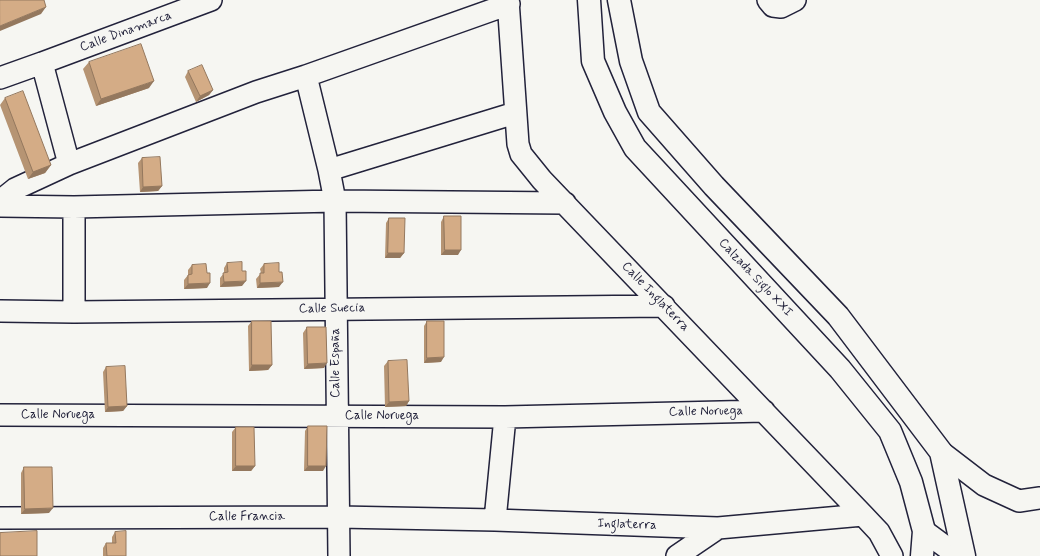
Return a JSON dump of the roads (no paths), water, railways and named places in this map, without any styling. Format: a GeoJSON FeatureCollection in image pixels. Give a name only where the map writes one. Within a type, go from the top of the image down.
{"type":"FeatureCollection","features":[{"type":"Feature","properties":{"kind":"main road","name":"Calzada Siglo XXI"},"geometry":{"type":"LineString","coordinates":[[589,0],[594,61],[615,112],[635,148],[840,370],[890,432],[911,482],[924,531],[922,556]]}},
{"type":"Feature","properties":{"kind":"main road"},"geometry":{"type":"LineString","coordinates":[[619,0],[631,61],[649,112],[714,186],[838,316],[941,452],[964,556]]}},
{"type":"Feature","properties":{"kind":"street","name":"Calle Dinamarca"},"geometry":{"type":"LineString","coordinates":[[0,78],[211,0]]}},
{"type":"Feature","properties":{"kind":"street"},"geometry":{"type":"LineString","coordinates":[[768,0],[773,6],[781,7],[796,0]]}},
{"type":"Feature","properties":{"kind":"street"},"geometry":{"type":"LineString","coordinates":[[0,202],[15,189],[69,164],[256,92],[306,76],[508,2]]}},
{"type":"Feature","properties":{"kind":"street","name":"Calle Inglaterra"},"geometry":{"type":"LineString","coordinates":[[508,2],[515,113],[518,144],[521,154],[542,180],[879,532],[892,556]]}},
{"type":"Feature","properties":{"kind":"street"},"geometry":{"type":"LineString","coordinates":[[42,63],[69,164]]}},
{"type":"Feature","properties":{"kind":"street","name":"Calle España"},"geometry":{"type":"LineString","coordinates":[[306,76],[335,201],[339,556]]}},
{"type":"Feature","properties":{"kind":"street"},"geometry":{"type":"LineString","coordinates":[[329,170],[515,113]]}},
{"type":"Feature","properties":{"kind":"street"},"geometry":{"type":"LineString","coordinates":[[0,206],[74,207],[335,201],[565,203]]}},
{"type":"Feature","properties":{"kind":"street"},"geometry":{"type":"LineString","coordinates":[[74,207],[74,312]]}},
{"type":"Feature","properties":{"kind":"street","name":"Calle Suecia"},"geometry":{"type":"LineString","coordinates":[[0,311],[74,312],[664,306]]}},
{"type":"Feature","properties":{"kind":"street","name":"Calle Noruega"},"geometry":{"type":"LineString","coordinates":[[0,415],[505,417],[764,411]]}},
{"type":"Feature","properties":{"kind":"street"},"geometry":{"type":"LineString","coordinates":[[495,520],[505,417]]}},
{"type":"Feature","properties":{"kind":"street"},"geometry":{"type":"LineString","coordinates":[[941,452],[984,484],[1019,501],[1040,498]]}},
{"type":"Feature","properties":{"kind":"street","name":"Inglaterra"},"geometry":{"type":"LineString","coordinates":[[495,520],[718,528],[863,515]]}},
{"type":"Feature","properties":{"kind":"street","name":"Calle Francia"},"geometry":{"type":"LineString","coordinates":[[0,518],[339,517],[495,520]]}},
{"type":"Feature","properties":{"kind":"street"},"geometry":{"type":"LineString","coordinates":[[677,556],[718,528]]}},
{"type":"Feature","properties":{"kind":"street"},"geometry":{"type":"LineString","coordinates":[[924,531],[958,556]]}}]}
